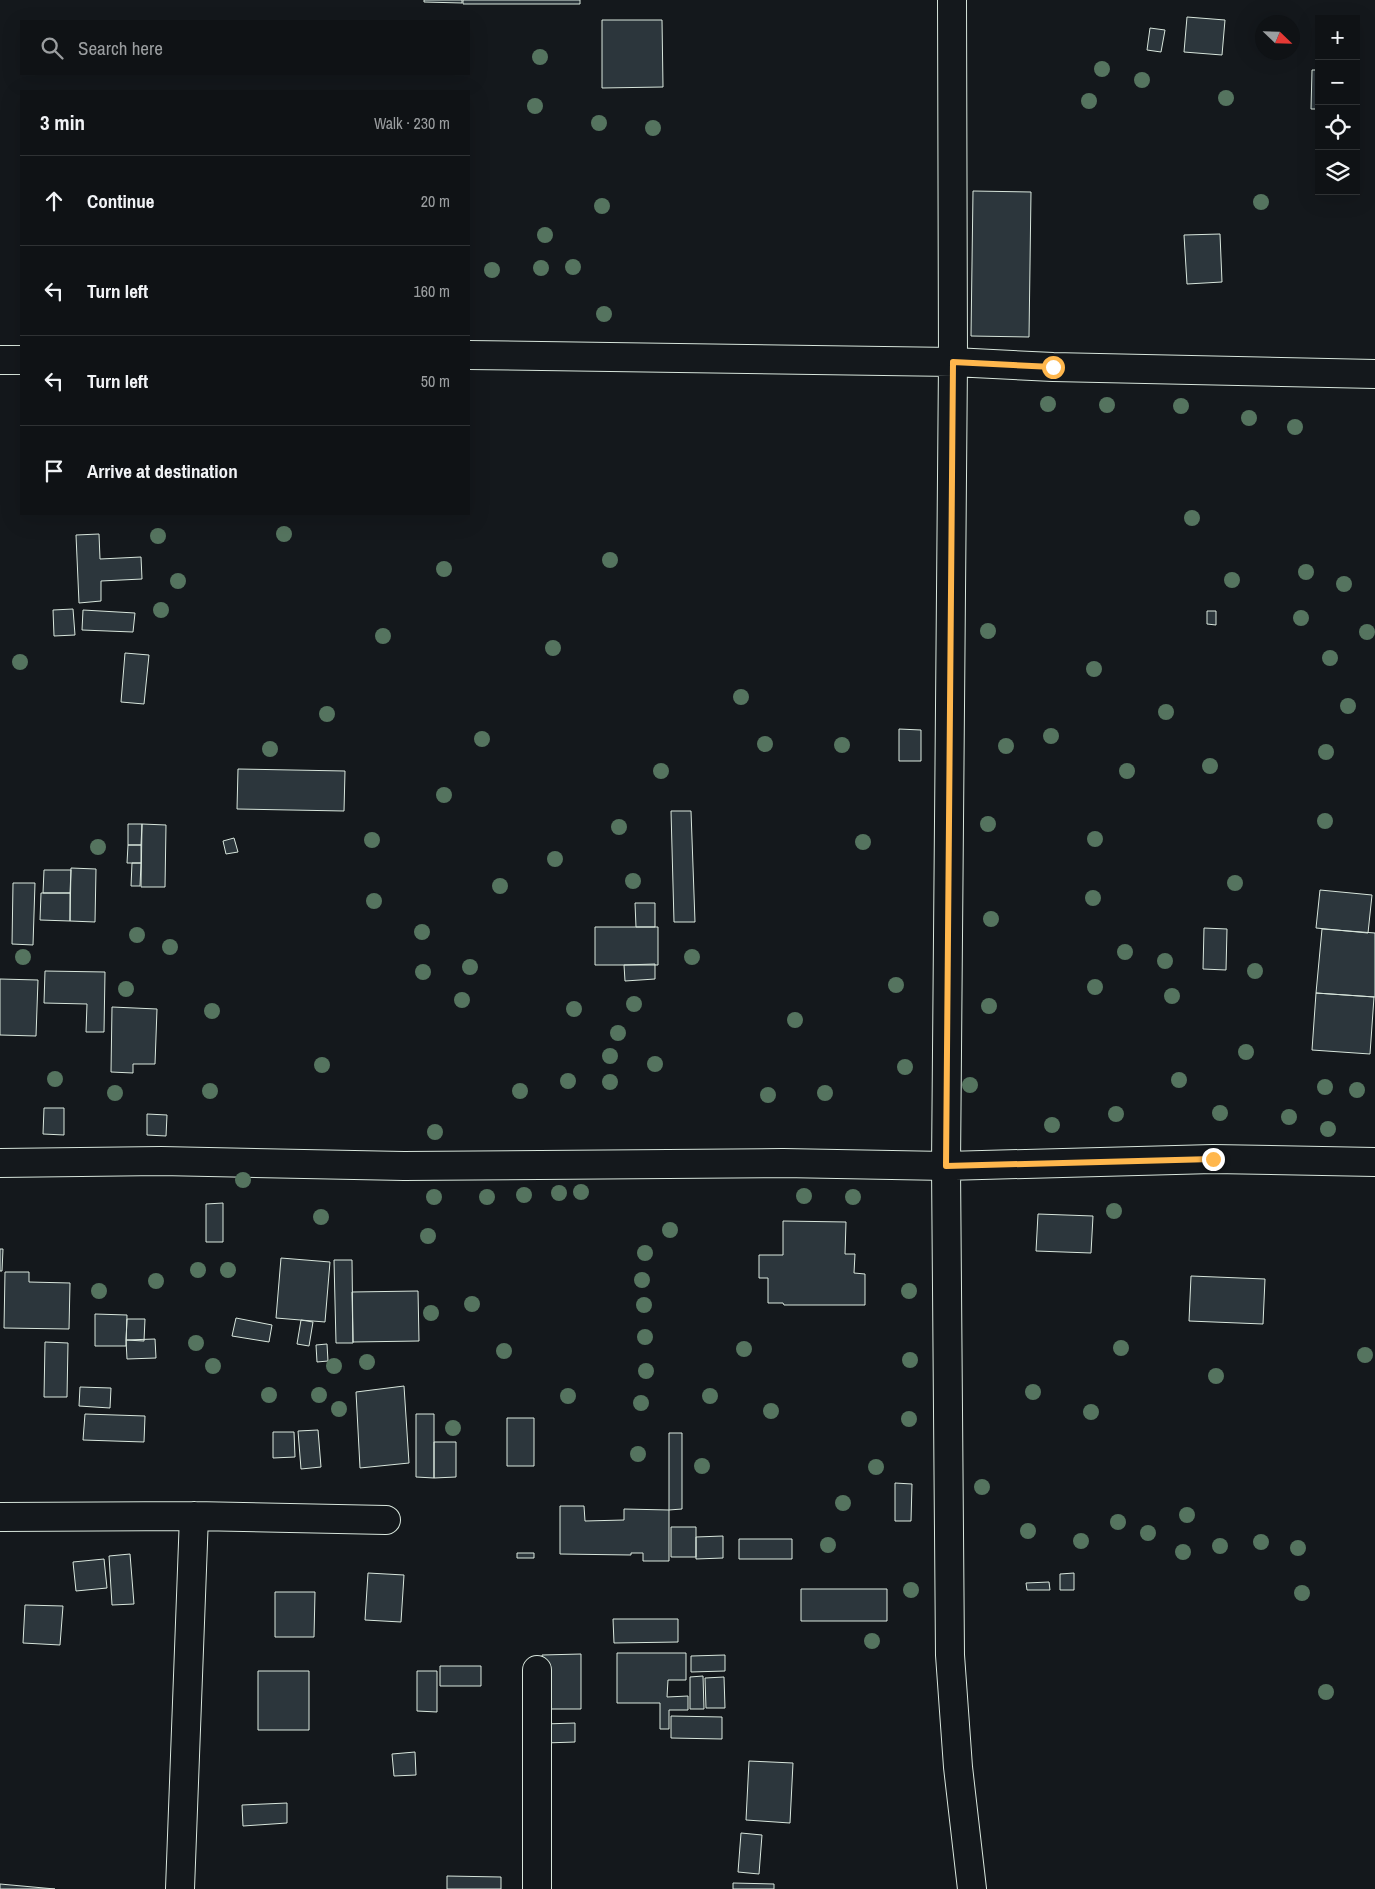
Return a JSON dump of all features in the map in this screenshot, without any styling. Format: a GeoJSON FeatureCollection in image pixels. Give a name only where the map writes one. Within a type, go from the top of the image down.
{"type":"FeatureCollection","features":[{"type":"Feature","properties":{"kind":"street"},"geometry":{"type":"LineString","coordinates":[[952,0],[953,362],[946,1166],[950,1655],[958,1767],[972,1889]]}},
{"type":"Feature","properties":{"kind":"street"},"geometry":{"type":"LineString","coordinates":[[470,355],[953,362],[1053,367],[1375,374]]}},
{"type":"Feature","properties":{"kind":"street"},"geometry":{"type":"LineString","coordinates":[[0,360],[20,360]]}},
{"type":"Feature","properties":{"kind":"street"},"geometry":{"type":"LineString","coordinates":[[0,1164],[161,1161],[404,1166],[773,1163],[946,1166],[1213,1159],[1375,1162]]}},
{"type":"Feature","properties":{"kind":"street"},"geometry":{"type":"LineString","coordinates":[[180,1889],[194,1516]]}},
{"type":"Feature","properties":{"kind":"street"},"geometry":{"type":"LineString","coordinates":[[0,1517],[194,1516],[386,1520]]}},
{"type":"Feature","properties":{"kind":"street"},"geometry":{"type":"LineString","coordinates":[[537,1889],[538,1670]]}},
{"type":"Feature","properties":{"kind":"building"},"geometry":{"type":"Polygon","coordinates":[[[424,0],[462,0],[462,3],[424,2],[424,0]]]}},
{"type":"Feature","properties":{"kind":"building"},"geometry":{"type":"Polygon","coordinates":[[[463,0],[580,0],[580,4],[463,4],[463,0]]]}},
{"type":"Feature","properties":{"kind":"building"},"geometry":{"type":"Polygon","coordinates":[[[1187,17],[1225,20],[1222,55],[1184,52],[1187,17]]]}},
{"type":"Feature","properties":{"kind":"building"},"geometry":{"type":"Polygon","coordinates":[[[602,20],[662,20],[663,87],[602,88],[602,20]]]}},
{"type":"Feature","properties":{"kind":"building"},"geometry":{"type":"Polygon","coordinates":[[[1150,28],[1165,30],[1161,52],[1147,50],[1150,28]]]}},
{"type":"Feature","properties":{"kind":"building"},"geometry":{"type":"Polygon","coordinates":[[[1312,70],[1315,70],[1315,109],[1311,109],[1312,70]]]}},
{"type":"Feature","properties":{"kind":"building"},"geometry":{"type":"Polygon","coordinates":[[[973,191],[1031,192],[1029,337],[971,336],[973,191]]]}},
{"type":"Feature","properties":{"kind":"building"},"geometry":{"type":"Polygon","coordinates":[[[1220,234],[1222,282],[1187,284],[1184,235],[1220,234]]]}},
{"type":"Feature","properties":{"kind":"building"},"geometry":{"type":"Polygon","coordinates":[[[99,534],[100,559],[141,557],[142,579],[101,581],[101,601],[79,603],[76,535],[99,534]]]}},
{"type":"Feature","properties":{"kind":"building"},"geometry":{"type":"Polygon","coordinates":[[[73,609],[75,635],[54,636],[53,610],[73,609]]]}},
{"type":"Feature","properties":{"kind":"building"},"geometry":{"type":"Polygon","coordinates":[[[83,610],[135,613],[133,632],[82,630],[83,610]]]}},
{"type":"Feature","properties":{"kind":"building"},"geometry":{"type":"Polygon","coordinates":[[[1207,611],[1216,611],[1216,625],[1207,624],[1207,611]]]}},
{"type":"Feature","properties":{"kind":"building"},"geometry":{"type":"Polygon","coordinates":[[[125,653],[149,655],[144,704],[121,702],[125,653]]]}},
{"type":"Feature","properties":{"kind":"building"},"geometry":{"type":"Polygon","coordinates":[[[899,729],[921,730],[921,761],[899,761],[899,729]]]}},
{"type":"Feature","properties":{"kind":"building"},"geometry":{"type":"Polygon","coordinates":[[[238,769],[345,771],[344,811],[237,809],[238,769]]]}},
{"type":"Feature","properties":{"kind":"building"},"geometry":{"type":"Polygon","coordinates":[[[671,811],[691,811],[695,922],[674,922],[671,811]]]}},
{"type":"Feature","properties":{"kind":"building"},"geometry":{"type":"Polygon","coordinates":[[[128,824],[142,824],[141,845],[128,845],[128,824]]]}},
{"type":"Feature","properties":{"kind":"building"},"geometry":{"type":"Polygon","coordinates":[[[142,824],[166,825],[165,887],[141,887],[142,824]]]}},
{"type":"Feature","properties":{"kind":"building"},"geometry":{"type":"Polygon","coordinates":[[[234,838],[238,852],[226,854],[223,841],[234,838]]]}},
{"type":"Feature","properties":{"kind":"building"},"geometry":{"type":"Polygon","coordinates":[[[128,845],[141,845],[141,863],[127,863],[128,845]]]}},
{"type":"Feature","properties":{"kind":"building"},"geometry":{"type":"Polygon","coordinates":[[[132,863],[141,863],[140,886],[131,886],[132,863]]]}},
{"type":"Feature","properties":{"kind":"building"},"geometry":{"type":"Polygon","coordinates":[[[71,868],[96,869],[95,922],[70,921],[71,868]]]}},
{"type":"Feature","properties":{"kind":"building"},"geometry":{"type":"Polygon","coordinates":[[[44,870],[71,870],[70,893],[43,893],[44,870]]]}},
{"type":"Feature","properties":{"kind":"building"},"geometry":{"type":"Polygon","coordinates":[[[13,883],[35,883],[33,945],[12,944],[13,883]]]}},
{"type":"Feature","properties":{"kind":"building"},"geometry":{"type":"Polygon","coordinates":[[[1320,890],[1372,895],[1368,933],[1316,928],[1320,890]]]}},
{"type":"Feature","properties":{"kind":"building"},"geometry":{"type":"Polygon","coordinates":[[[41,893],[70,893],[70,921],[40,920],[41,893]]]}},
{"type":"Feature","properties":{"kind":"building"},"geometry":{"type":"Polygon","coordinates":[[[635,903],[655,903],[655,927],[636,927],[635,903]]]}},
{"type":"Feature","properties":{"kind":"building"},"geometry":{"type":"Polygon","coordinates":[[[595,927],[658,927],[658,965],[595,965],[595,927]]]}},
{"type":"Feature","properties":{"kind":"building"},"geometry":{"type":"Polygon","coordinates":[[[1204,928],[1227,929],[1226,970],[1203,969],[1204,928]]]}},
{"type":"Feature","properties":{"kind":"building"},"geometry":{"type":"Polygon","coordinates":[[[1322,929],[1375,933],[1375,997],[1316,993],[1322,929]]]}},
{"type":"Feature","properties":{"kind":"building"},"geometry":{"type":"Polygon","coordinates":[[[655,964],[655,979],[625,981],[624,965],[655,964]]]}},
{"type":"Feature","properties":{"kind":"building"},"geometry":{"type":"Polygon","coordinates":[[[45,971],[105,972],[104,1032],[86,1032],[87,1004],[44,1003],[45,971]]]}},
{"type":"Feature","properties":{"kind":"building"},"geometry":{"type":"Polygon","coordinates":[[[0,979],[38,980],[36,1036],[0,1035],[0,979]]]}},
{"type":"Feature","properties":{"kind":"building"},"geometry":{"type":"Polygon","coordinates":[[[1316,993],[1374,997],[1370,1054],[1312,1050],[1316,993]]]}},
{"type":"Feature","properties":{"kind":"building"},"geometry":{"type":"Polygon","coordinates":[[[112,1007],[157,1009],[155,1064],[133,1064],[133,1073],[111,1072],[112,1007]]]}},
{"type":"Feature","properties":{"kind":"building"},"geometry":{"type":"Polygon","coordinates":[[[44,1108],[64,1108],[64,1135],[43,1134],[44,1108]]]}},
{"type":"Feature","properties":{"kind":"building"},"geometry":{"type":"Polygon","coordinates":[[[147,1114],[167,1115],[166,1136],[147,1135],[147,1114]]]}},
{"type":"Feature","properties":{"kind":"building"},"geometry":{"type":"Polygon","coordinates":[[[223,1203],[223,1242],[206,1242],[206,1204],[223,1203]]]}},
{"type":"Feature","properties":{"kind":"building"},"geometry":{"type":"Polygon","coordinates":[[[1038,1214],[1093,1216],[1091,1253],[1036,1251],[1038,1214]]]}},
{"type":"Feature","properties":{"kind":"building"},"geometry":{"type":"Polygon","coordinates":[[[783,1221],[846,1222],[845,1254],[855,1254],[854,1273],[865,1274],[865,1305],[784,1305],[783,1303],[768,1303],[768,1278],[759,1278],[759,1255],[783,1255],[783,1221]]]}},
{"type":"Feature","properties":{"kind":"building"},"geometry":{"type":"Polygon","coordinates":[[[0,1249],[3,1249],[2,1271],[0,1271],[0,1249]]]}},
{"type":"Feature","properties":{"kind":"building"},"geometry":{"type":"Polygon","coordinates":[[[281,1258],[330,1262],[325,1322],[276,1318],[281,1258]]]}},
{"type":"Feature","properties":{"kind":"building"},"geometry":{"type":"Polygon","coordinates":[[[334,1260],[352,1260],[353,1343],[336,1343],[334,1260]]]}},
{"type":"Feature","properties":{"kind":"building"},"geometry":{"type":"Polygon","coordinates":[[[5,1272],[29,1272],[29,1282],[70,1283],[69,1329],[4,1328],[5,1272]]]}},
{"type":"Feature","properties":{"kind":"building"},"geometry":{"type":"Polygon","coordinates":[[[1191,1276],[1265,1279],[1263,1324],[1189,1321],[1191,1276]]]}},
{"type":"Feature","properties":{"kind":"building"},"geometry":{"type":"Polygon","coordinates":[[[418,1291],[419,1341],[353,1342],[352,1292],[418,1291]]]}},
{"type":"Feature","properties":{"kind":"building"},"geometry":{"type":"Polygon","coordinates":[[[95,1314],[127,1315],[126,1346],[95,1346],[95,1314]]]}},
{"type":"Feature","properties":{"kind":"building"},"geometry":{"type":"Polygon","coordinates":[[[236,1318],[272,1325],[269,1342],[232,1336],[236,1318]]]}},
{"type":"Feature","properties":{"kind":"building"},"geometry":{"type":"Polygon","coordinates":[[[127,1319],[145,1319],[144,1341],[126,1340],[127,1319]]]}},
{"type":"Feature","properties":{"kind":"building"},"geometry":{"type":"Polygon","coordinates":[[[301,1320],[313,1322],[309,1346],[297,1344],[301,1320]]]}},
{"type":"Feature","properties":{"kind":"building"},"geometry":{"type":"Polygon","coordinates":[[[155,1339],[156,1358],[127,1359],[126,1340],[155,1339]]]}},
{"type":"Feature","properties":{"kind":"building"},"geometry":{"type":"Polygon","coordinates":[[[45,1342],[68,1343],[67,1397],[44,1397],[45,1342]]]}},
{"type":"Feature","properties":{"kind":"building"},"geometry":{"type":"Polygon","coordinates":[[[327,1344],[328,1361],[317,1362],[316,1345],[327,1344]]]}},
{"type":"Feature","properties":{"kind":"building"},"geometry":{"type":"Polygon","coordinates":[[[404,1386],[409,1463],[360,1468],[356,1392],[404,1386]]]}},
{"type":"Feature","properties":{"kind":"building"},"geometry":{"type":"Polygon","coordinates":[[[80,1387],[111,1388],[110,1408],[79,1406],[80,1387]]]}},
{"type":"Feature","properties":{"kind":"building"},"geometry":{"type":"Polygon","coordinates":[[[85,1414],[145,1416],[144,1442],[83,1440],[85,1414]]]}},
{"type":"Feature","properties":{"kind":"building"},"geometry":{"type":"Polygon","coordinates":[[[416,1414],[434,1414],[434,1478],[416,1477],[416,1414]]]}},
{"type":"Feature","properties":{"kind":"building"},"geometry":{"type":"Polygon","coordinates":[[[507,1418],[534,1418],[534,1466],[507,1466],[507,1418]]]}},
{"type":"Feature","properties":{"kind":"building"},"geometry":{"type":"Polygon","coordinates":[[[318,1430],[321,1467],[301,1469],[298,1431],[318,1430]]]}},
{"type":"Feature","properties":{"kind":"building"},"geometry":{"type":"Polygon","coordinates":[[[273,1432],[294,1432],[295,1457],[273,1458],[273,1432]]]}},
{"type":"Feature","properties":{"kind":"building"},"geometry":{"type":"Polygon","coordinates":[[[669,1433],[682,1433],[682,1509],[669,1510],[669,1433]]]}},
{"type":"Feature","properties":{"kind":"building"},"geometry":{"type":"Polygon","coordinates":[[[434,1442],[456,1442],[456,1477],[434,1478],[434,1442]]]}},
{"type":"Feature","properties":{"kind":"building"},"geometry":{"type":"Polygon","coordinates":[[[895,1483],[912,1484],[911,1521],[895,1521],[895,1483]]]}},
{"type":"Feature","properties":{"kind":"building"},"geometry":{"type":"Polygon","coordinates":[[[560,1506],[584,1506],[585,1521],[624,1520],[624,1509],[669,1510],[669,1561],[643,1561],[643,1553],[631,1553],[631,1555],[560,1554],[560,1506]]]}},
{"type":"Feature","properties":{"kind":"building"},"geometry":{"type":"Polygon","coordinates":[[[671,1527],[696,1527],[696,1557],[671,1557],[671,1527]]]}},
{"type":"Feature","properties":{"kind":"building"},"geometry":{"type":"Polygon","coordinates":[[[723,1536],[723,1558],[696,1559],[696,1537],[723,1536]]]}},
{"type":"Feature","properties":{"kind":"building"},"geometry":{"type":"Polygon","coordinates":[[[739,1539],[792,1539],[792,1559],[739,1559],[739,1539]]]}},
{"type":"Feature","properties":{"kind":"building"},"geometry":{"type":"Polygon","coordinates":[[[517,1553],[534,1553],[534,1558],[517,1558],[517,1553]]]}},
{"type":"Feature","properties":{"kind":"building"},"geometry":{"type":"Polygon","coordinates":[[[130,1554],[134,1604],[112,1605],[109,1556],[130,1554]]]}},
{"type":"Feature","properties":{"kind":"building"},"geometry":{"type":"Polygon","coordinates":[[[104,1559],[107,1588],[76,1591],[73,1562],[104,1559]]]}},
{"type":"Feature","properties":{"kind":"building"},"geometry":{"type":"Polygon","coordinates":[[[368,1573],[404,1575],[401,1622],[365,1620],[368,1573]]]}},
{"type":"Feature","properties":{"kind":"building"},"geometry":{"type":"Polygon","coordinates":[[[1074,1573],[1074,1590],[1060,1590],[1060,1574],[1074,1573]]]}},
{"type":"Feature","properties":{"kind":"building"},"geometry":{"type":"Polygon","coordinates":[[[1049,1582],[1050,1590],[1027,1590],[1026,1583],[1049,1582]]]}},
{"type":"Feature","properties":{"kind":"building"},"geometry":{"type":"Polygon","coordinates":[[[801,1589],[887,1589],[887,1621],[801,1621],[801,1589]]]}},
{"type":"Feature","properties":{"kind":"building"},"geometry":{"type":"Polygon","coordinates":[[[275,1592],[315,1592],[314,1637],[275,1637],[275,1592]]]}},
{"type":"Feature","properties":{"kind":"building"},"geometry":{"type":"Polygon","coordinates":[[[25,1605],[63,1606],[60,1645],[23,1643],[25,1605]]]}},
{"type":"Feature","properties":{"kind":"building"},"geometry":{"type":"Polygon","coordinates":[[[613,1619],[678,1619],[678,1642],[614,1643],[613,1619]]]}},
{"type":"Feature","properties":{"kind":"building"},"geometry":{"type":"Polygon","coordinates":[[[617,1653],[686,1653],[686,1680],[668,1680],[667,1697],[688,1696],[688,1710],[669,1710],[669,1729],[660,1729],[660,1703],[617,1703],[617,1653]]]}},
{"type":"Feature","properties":{"kind":"building"},"geometry":{"type":"Polygon","coordinates":[[[581,1654],[581,1709],[543,1709],[542,1655],[581,1654]]]}},
{"type":"Feature","properties":{"kind":"building"},"geometry":{"type":"Polygon","coordinates":[[[725,1655],[725,1671],[691,1672],[691,1656],[725,1655]]]}},
{"type":"Feature","properties":{"kind":"building"},"geometry":{"type":"Polygon","coordinates":[[[440,1666],[481,1666],[481,1686],[440,1686],[440,1666]]]}},
{"type":"Feature","properties":{"kind":"building"},"geometry":{"type":"Polygon","coordinates":[[[258,1671],[309,1671],[309,1730],[258,1730],[258,1671]]]}},
{"type":"Feature","properties":{"kind":"building"},"geometry":{"type":"Polygon","coordinates":[[[417,1671],[437,1671],[437,1712],[417,1711],[417,1671]]]}},
{"type":"Feature","properties":{"kind":"building"},"geometry":{"type":"Polygon","coordinates":[[[703,1676],[704,1709],[690,1709],[690,1677],[703,1676]]]}},
{"type":"Feature","properties":{"kind":"building"},"geometry":{"type":"Polygon","coordinates":[[[724,1677],[725,1708],[706,1708],[705,1678],[724,1677]]]}},
{"type":"Feature","properties":{"kind":"building"},"geometry":{"type":"Polygon","coordinates":[[[671,1716],[722,1717],[722,1739],[671,1738],[671,1716]]]}},
{"type":"Feature","properties":{"kind":"building"},"geometry":{"type":"Polygon","coordinates":[[[575,1723],[575,1742],[545,1743],[544,1724],[575,1723]]]}},
{"type":"Feature","properties":{"kind":"building"},"geometry":{"type":"Polygon","coordinates":[[[415,1752],[416,1775],[394,1776],[392,1754],[415,1752]]]}},
{"type":"Feature","properties":{"kind":"building"},"geometry":{"type":"Polygon","coordinates":[[[749,1761],[793,1763],[790,1823],[746,1820],[749,1761]]]}},
{"type":"Feature","properties":{"kind":"building"},"geometry":{"type":"Polygon","coordinates":[[[287,1803],[287,1823],[243,1826],[242,1805],[287,1803]]]}},
{"type":"Feature","properties":{"kind":"building"},"geometry":{"type":"Polygon","coordinates":[[[741,1833],[762,1835],[759,1874],[738,1872],[741,1833]]]}},
{"type":"Feature","properties":{"kind":"building"},"geometry":{"type":"Polygon","coordinates":[[[447,1876],[501,1877],[501,1889],[447,1889],[447,1876]]]}},
{"type":"Feature","properties":{"kind":"building"},"geometry":{"type":"Polygon","coordinates":[[[733,1883],[774,1884],[774,1889],[733,1889],[733,1883]]]}},
{"type":"Feature","properties":{"kind":"building"},"geometry":{"type":"Polygon","coordinates":[[[0,1884],[55,1889],[0,1889],[0,1884]]]}},
{"type":"Feature","properties":{"kind":"route"},"geometry":{"type":"LineString","coordinates":[[1053,367],[953,362],[946,1166],[1213,1159]]}}]}
